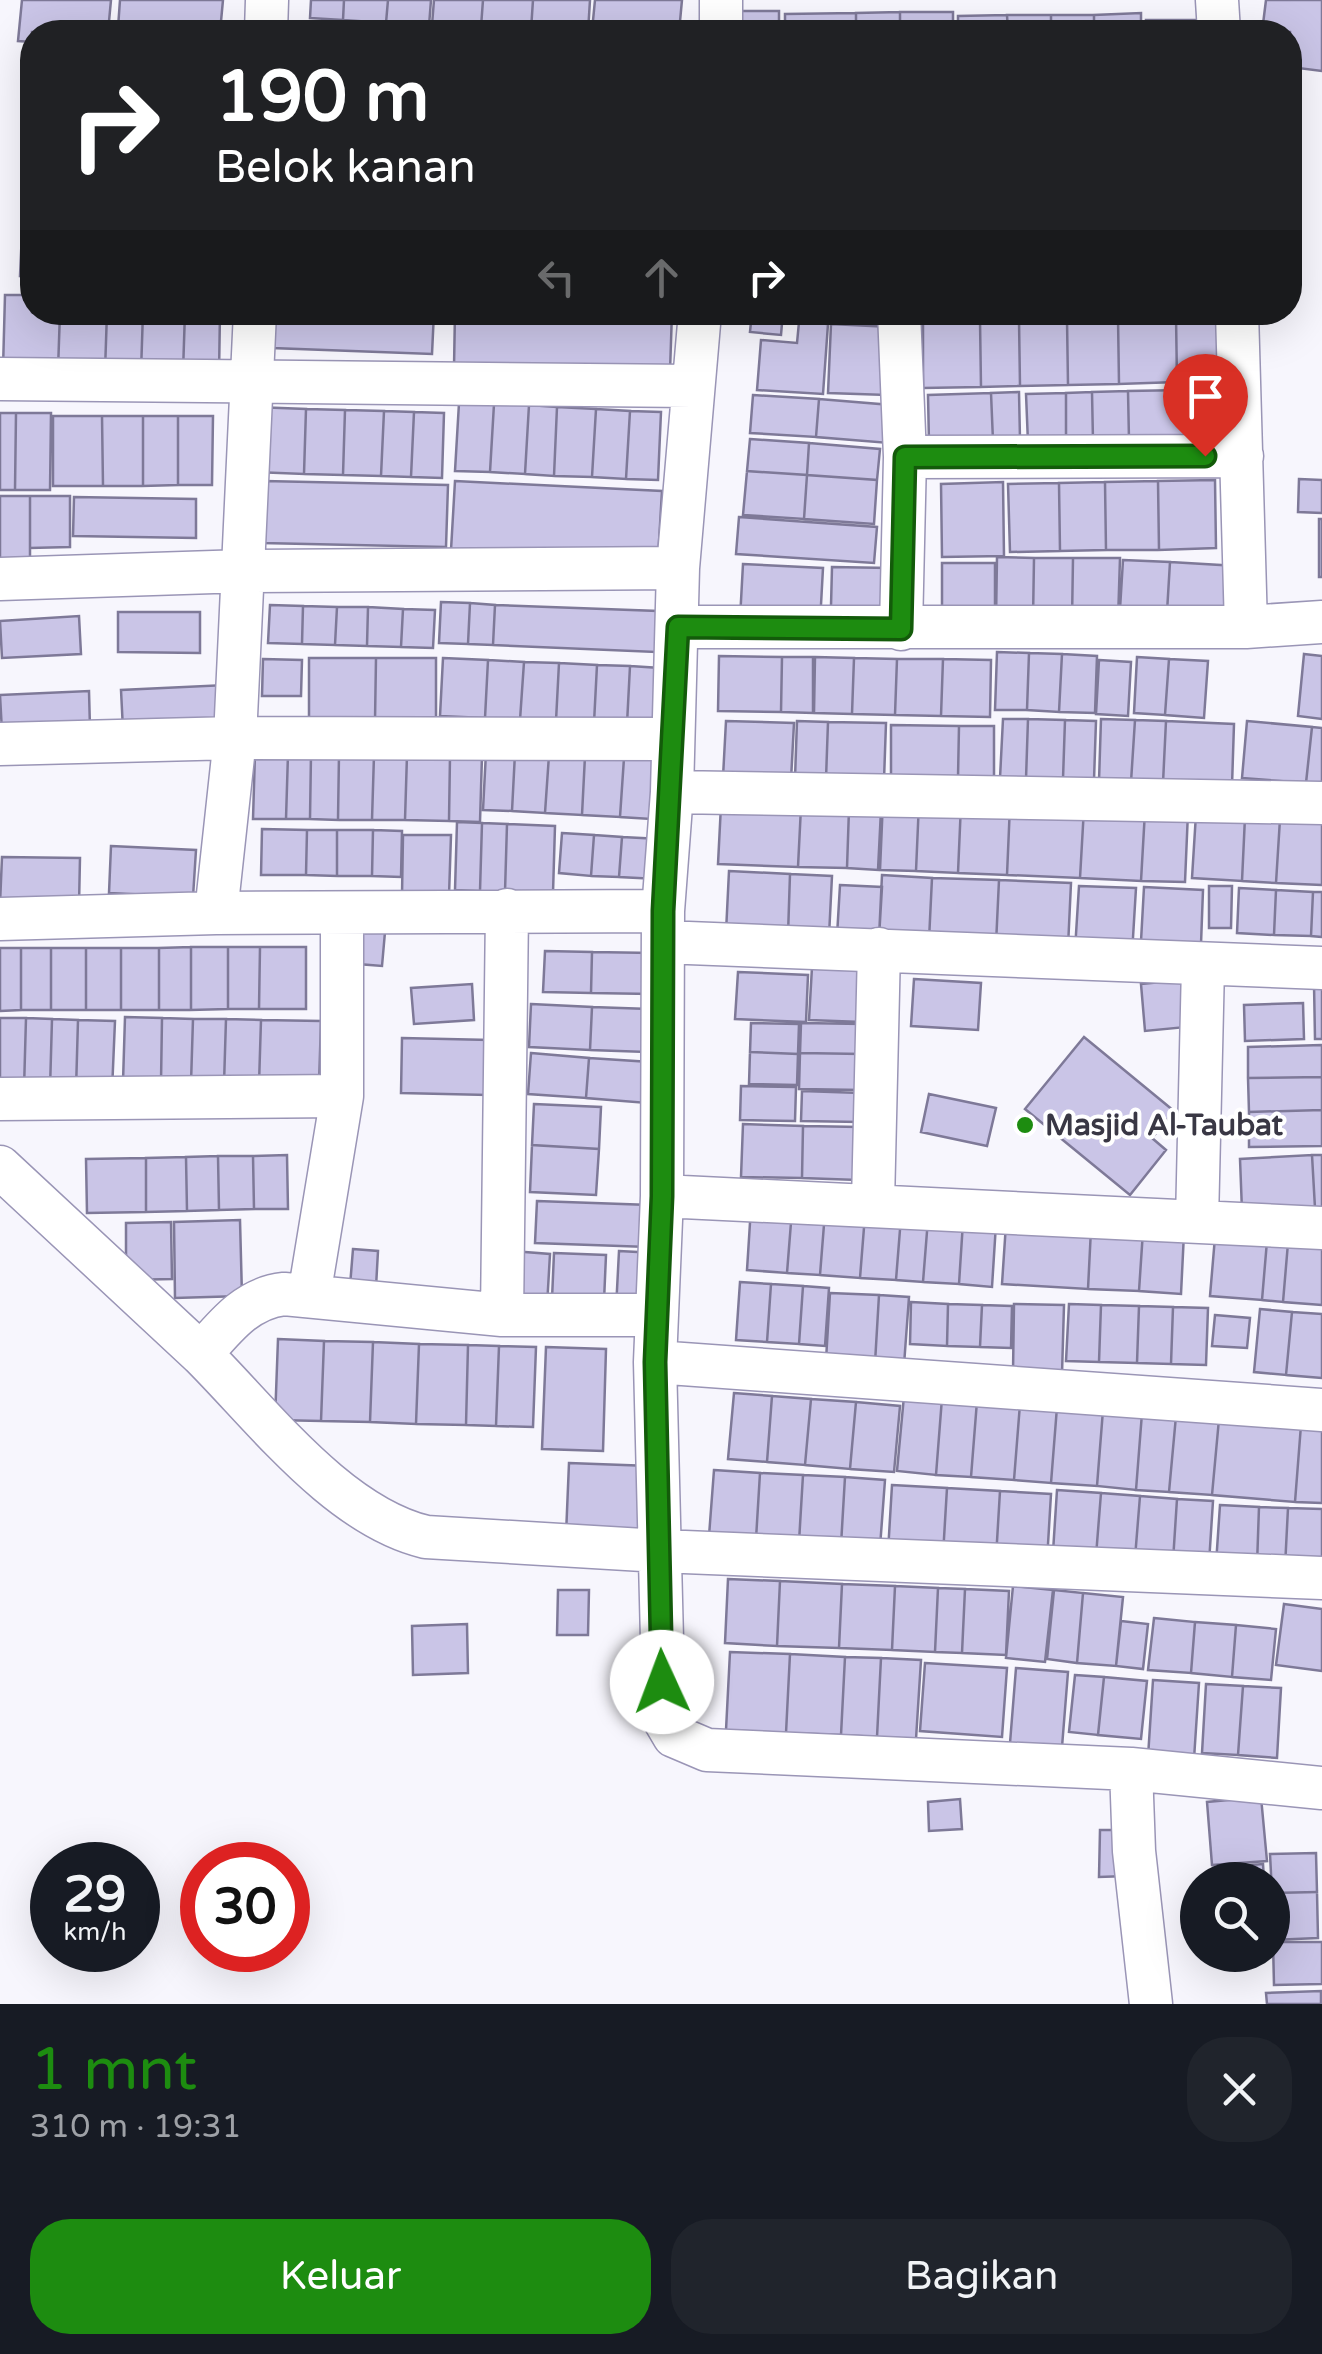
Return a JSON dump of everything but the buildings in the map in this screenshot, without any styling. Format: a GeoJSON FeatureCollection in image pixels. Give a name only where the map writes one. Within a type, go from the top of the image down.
{"type":"FeatureCollection","features":[{"type":"Feature","properties":{"kind":"street"},"geometry":{"type":"LineString","coordinates":[[216,914],[235,738],[254,325]]}},
{"type":"Feature","properties":{"kind":"street"},"geometry":{"type":"LineString","coordinates":[[699,325],[678,568],[672,792],[663,926],[662,1196],[655,1362],[664,1719],[674,1736],[707,1750],[1131,1769],[1322,1788]]}},
{"type":"Feature","properties":{"kind":"street"},"geometry":{"type":"LineString","coordinates":[[900,325],[905,457],[901,629]]}},
{"type":"Feature","properties":{"kind":"street"},"geometry":{"type":"LineString","coordinates":[[1237,325],[1246,627]]}},
{"type":"Feature","properties":{"kind":"street"},"geometry":{"type":"LineString","coordinates":[[0,379],[692,386]]}},
{"type":"Feature","properties":{"kind":"street"},"geometry":{"type":"LineString","coordinates":[[905,457],[1242,456]]}},
{"type":"Feature","properties":{"kind":"street"},"geometry":{"type":"LineString","coordinates":[[0,579],[244,571],[678,568]]}},
{"type":"Feature","properties":{"kind":"street"},"geometry":{"type":"LineString","coordinates":[[678,627],[1246,627],[1322,622]]}},
{"type":"Feature","properties":{"kind":"street"},"geometry":{"type":"LineString","coordinates":[[0,744],[235,738],[671,739]]}},
{"type":"Feature","properties":{"kind":"street"},"geometry":{"type":"LineString","coordinates":[[672,792],[1322,803]]}},
{"type":"Feature","properties":{"kind":"street"},"geometry":{"type":"LineString","coordinates":[[0,919],[216,914],[342,916],[507,910],[879,949],[1203,966],[1322,968]]}},
{"type":"Feature","properties":{"kind":"street"},"geometry":{"type":"LineString","coordinates":[[502,1315],[507,910]]}},
{"type":"Feature","properties":{"kind":"street"},"geometry":{"type":"LineString","coordinates":[[310,1296],[342,1096],[342,916]]}},
{"type":"Feature","properties":{"kind":"street"},"geometry":{"type":"LineString","coordinates":[[873,1203],[879,949]]}},
{"type":"Feature","properties":{"kind":"street"},"geometry":{"type":"LineString","coordinates":[[1197,1221],[1203,966]]}},
{"type":"Feature","properties":{"kind":"street"},"geometry":{"type":"LineString","coordinates":[[0,1099],[342,1096]]}},
{"type":"Feature","properties":{"kind":"street"},"geometry":{"type":"LineString","coordinates":[[0,1168],[201,1354],[339,1492],[396,1530],[426,1537],[660,1552],[1322,1578]]}},
{"type":"Feature","properties":{"kind":"street"},"geometry":{"type":"LineString","coordinates":[[662,1196],[873,1203],[1322,1228]]}},
{"type":"Feature","properties":{"kind":"street"},"geometry":{"type":"LineString","coordinates":[[201,1354],[232,1318],[266,1296],[310,1296],[502,1315],[657,1315]]}},
{"type":"Feature","properties":{"kind":"street"},"geometry":{"type":"LineString","coordinates":[[655,1362],[1322,1410]]}},
{"type":"Feature","properties":{"kind":"street"},"geometry":{"type":"LineString","coordinates":[[1131,1769],[1134,1851],[1151,2004]]}},
{"type":"Feature","properties":{"kind":"place","name":"Masjid Al-Taubat"},"geometry":{"type":"Point","coordinates":[1025,1125]}},
{"type":"Feature","properties":{"kind":"route"},"geometry":{"type":"LineString","coordinates":[[662,1682],[655,1362],[662,1196],[663,911],[678,627],[901,629],[905,457],[1205,456]]}}]}
